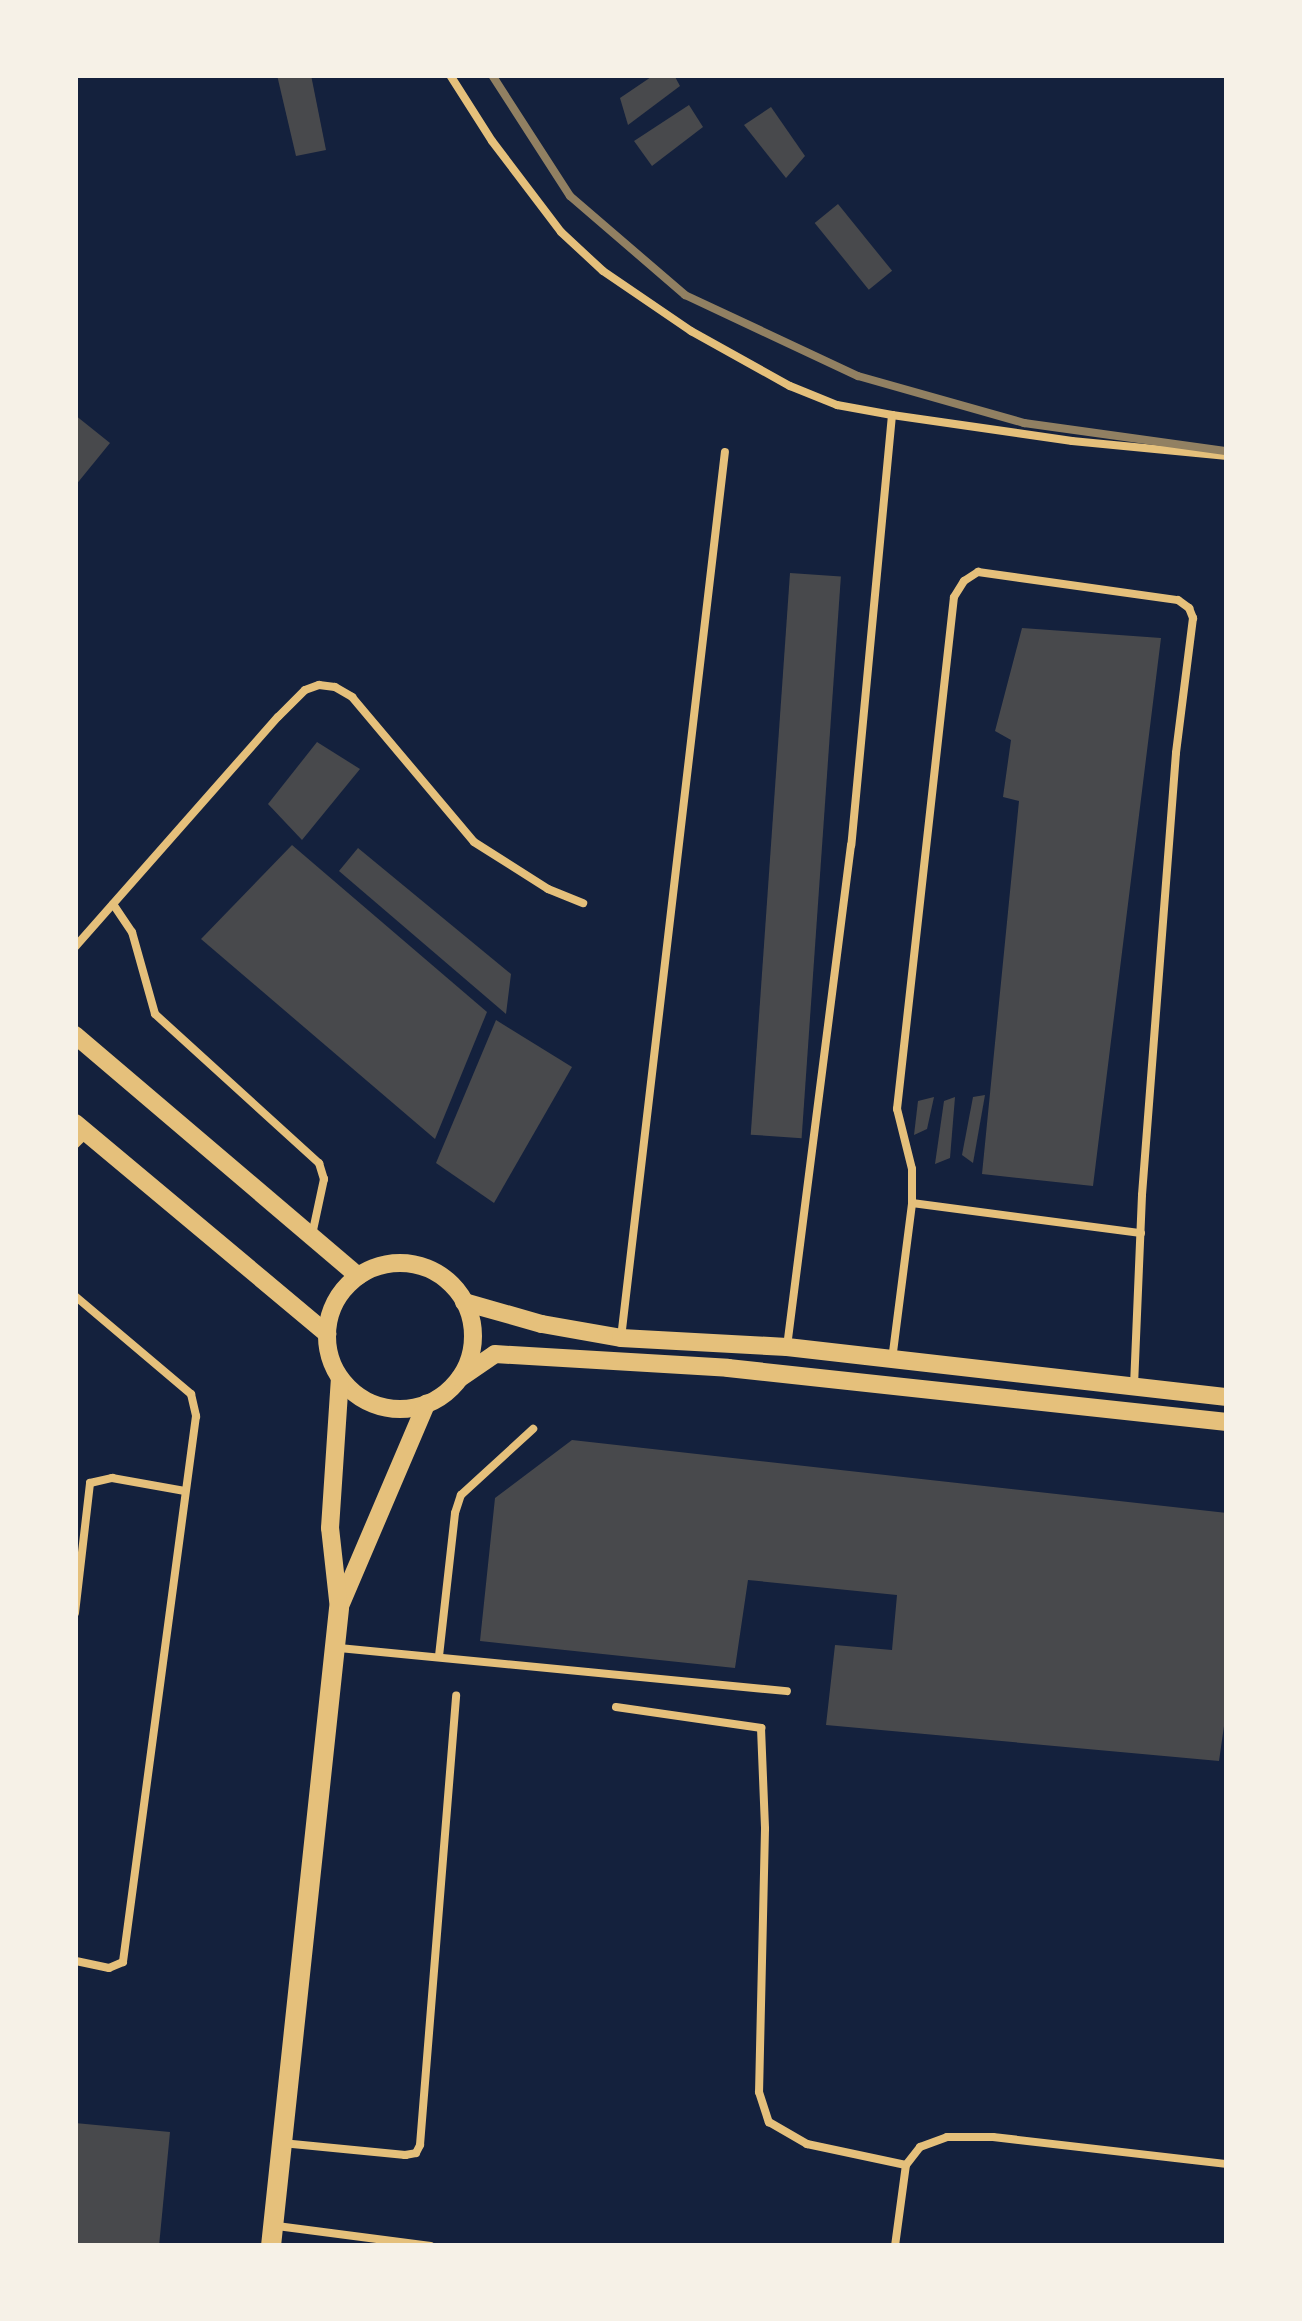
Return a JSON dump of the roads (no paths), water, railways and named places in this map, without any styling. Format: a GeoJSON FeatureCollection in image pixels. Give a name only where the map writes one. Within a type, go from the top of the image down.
{"type":"FeatureCollection","features":[{"type":"Feature","properties":{"kind":"main road"},"geometry":{"type":"LineString","coordinates":[[272,2236],[339,1609]]}},
{"type":"Feature","properties":{"kind":"street"},"geometry":{"type":"LineString","coordinates":[[75,1035],[358,1276]]}},
{"type":"Feature","properties":{"kind":"street"},"geometry":{"type":"LineString","coordinates":[[79,1134],[327,1334]]}},
{"type":"Feature","properties":{"kind":"street"},"geometry":{"type":"LineString","coordinates":[[339,1609],[330,1528],[340,1378],[327,1334],[336,1302],[358,1276],[396,1262],[417,1264],[436,1272],[464,1302],[473,1329],[472,1348],[460,1378]]}},
{"type":"Feature","properties":{"kind":"street"},"geometry":{"type":"LineString","coordinates":[[464,1302],[542,1324],[621,1338],[787,1347],[1227,1396]]}},
{"type":"Feature","properties":{"kind":"street"},"geometry":{"type":"LineString","coordinates":[[340,1378],[357,1395],[378,1406],[402,1409],[426,1404],[495,1354],[728,1368],[1227,1422]]}},
{"type":"Feature","properties":{"kind":"street"},"geometry":{"type":"LineString","coordinates":[[339,1609],[426,1404]]}},
{"type":"Feature","properties":{"kind":"lane"},"geometry":{"type":"LineString","coordinates":[[450,75],[492,142],[561,232],[602,271],[691,332],[790,386],[837,405],[892,415],[1072,441],[1227,456]]}},
{"type":"Feature","properties":{"kind":"lane"},"geometry":{"type":"LineString","coordinates":[[787,1347],[851,844],[892,415]]}},
{"type":"Feature","properties":{"kind":"lane"},"geometry":{"type":"LineString","coordinates":[[621,1338],[724,452]]}},
{"type":"Feature","properties":{"kind":"lane"},"geometry":{"type":"LineString","coordinates":[[892,1360],[912,1203],[912,1169],[897,1109],[954,597],[964,581],[978,572],[1178,600],[1190,608],[1193,618],[1176,753],[1141,1233],[1134,1386]]}},
{"type":"Feature","properties":{"kind":"lane"},"geometry":{"type":"LineString","coordinates":[[75,948],[278,717],[306,690],[319,685],[335,687],[352,697],[474,842],[548,888],[583,903]]}},
{"type":"Feature","properties":{"kind":"lane"},"geometry":{"type":"LineString","coordinates":[[113,904],[132,932],[155,1014],[319,1163],[324,1179],[312,1236]]}},
{"type":"Feature","properties":{"kind":"lane"},"geometry":{"type":"LineString","coordinates":[[912,1203],[1141,1233]]}},
{"type":"Feature","properties":{"kind":"lane"},"geometry":{"type":"LineString","coordinates":[[75,1296],[191,1394],[196,1416],[123,1962],[110,1968],[75,1962]]}},
{"type":"Feature","properties":{"kind":"lane"},"geometry":{"type":"LineString","coordinates":[[439,1656],[455,1513],[461,1495],[533,1429]]}},
{"type":"Feature","properties":{"kind":"lane"},"geometry":{"type":"LineString","coordinates":[[75,1613],[90,1483],[112,1478],[184,1491]]}},
{"type":"Feature","properties":{"kind":"lane"},"geometry":{"type":"LineString","coordinates":[[334,1647],[788,1691]]}},
{"type":"Feature","properties":{"kind":"lane"},"geometry":{"type":"LineString","coordinates":[[282,2143],[405,2155],[416,2152],[420,2145],[456,1695]]}},
{"type":"Feature","properties":{"kind":"lane"},"geometry":{"type":"LineString","coordinates":[[616,1707],[761,1728],[765,1829],[759,2092],[769,2122],[783,2133],[807,2144],[906,2164]]}},
{"type":"Feature","properties":{"kind":"lane"},"geometry":{"type":"LineString","coordinates":[[895,2246],[906,2164],[920,2147],[946,2137],[993,2136],[1227,2164]]}},
{"type":"Feature","properties":{"kind":"lane"},"geometry":{"type":"LineString","coordinates":[[272,2236],[430,2246]]}},
{"type":"Feature","properties":{"kind":"railway"},"geometry":{"type":"LineString","coordinates":[[492,75],[570,196],[685,295],[858,376],[1024,423],[1227,451]]}}]}
